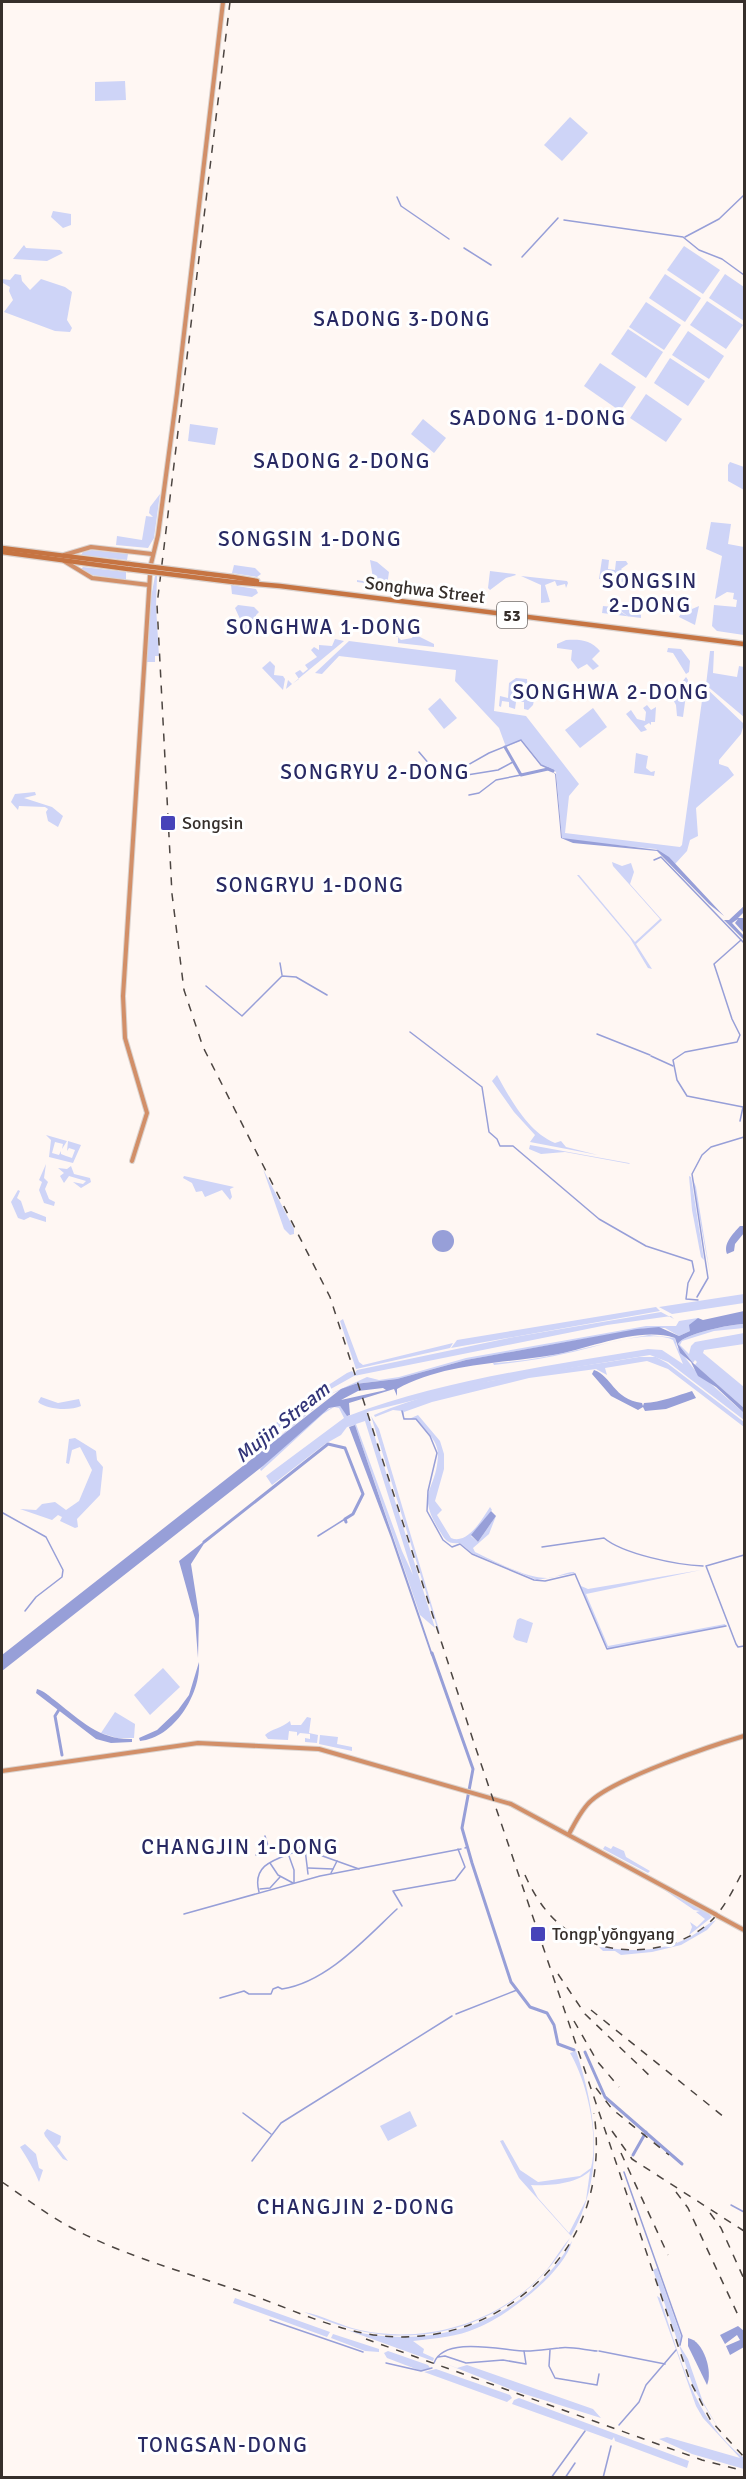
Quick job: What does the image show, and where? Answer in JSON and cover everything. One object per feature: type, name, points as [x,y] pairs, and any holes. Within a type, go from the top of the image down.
[{"type":"main road","points":[[151,564],[158,535],[170,444],[223,2]]},
{"type":"main road","points":[[148,585],[93,578],[78,571],[63,558],[80,549],[100,547],[152,554]]},
{"type":"main road","points":[[78,571],[80,549]]},
{"type":"main road","name":"53","points":[[2,550],[63,558]]},
{"type":"main road","name":"Songhwa Street","points":[[63,558],[744,644]]},
{"type":"main road","points":[[132,1161],[147,1113],[125,1038],[123,996],[150,575]]},
{"type":"main road","points":[[569,1834],[588,1804],[598,1795],[659,1767],[744,1736]]},
{"type":"main road","points":[[2,1771],[136,1750],[225,1743],[319,1749],[474,1792],[518,1807],[744,1930]]},
{"type":"shaded area","points":[[125,81],[126,100],[95,101],[95,82]]},
{"type":"shaded area","points":[[570,117],[588,133],[562,161],[544,145]]},
{"type":"shaded area","points":[[53,211],[71,214],[71,225],[63,228],[51,217]]},
{"type":"shaded area","points":[[24,245],[26,248],[60,250],[63,253],[47,261],[13,259]]},
{"type":"shaded area","points":[[684,246],[720,270],[703,294],[667,270]]},
{"type":"shaded area","points":[[15,274],[21,275],[22,281],[30,290],[41,279],[65,287],[72,292],[67,320],[72,328],[70,332],[55,331],[4,312],[13,300],[9,291],[10,287],[3,283],[2,279],[10,280]]},
{"type":"shaded area","points":[[665,274],[701,298],[685,322],[649,298]]},
{"type":"shaded area","points":[[725,274],[744,287],[744,321],[709,298]]},
{"type":"shaded area","points":[[707,301],[743,325],[726,349],[690,325]]},
{"type":"shaded area","points":[[646,302],[681,325],[664,350],[629,327]]},
{"type":"shaded area","points":[[628,329],[663,352],[646,378],[611,354]]},
{"type":"shaded area","points":[[688,331],[724,356],[709,379],[672,355]]},
{"type":"shaded area","points":[[670,358],[705,381],[688,406],[654,383]]},
{"type":"shaded area","points":[[600,363],[636,387],[620,411],[584,386]]},
{"type":"shaded area","points":[[646,394],[682,419],[666,442],[630,418]]},
{"type":"shaded area","points":[[423,419],[446,438],[434,453],[411,434]]},
{"type":"shaded area","points":[[190,424],[218,428],[215,445],[188,441]]},
{"type":"shaded area","points":[[730,462],[744,467],[744,490],[728,481]]},
{"type":"shaded area","points":[[160,494],[154,538],[148,548],[116,545],[117,536],[142,540],[146,516],[153,517],[149,513],[150,507]]},
{"type":"shaded area","points":[[711,522],[731,524],[728,544],[744,547],[744,635],[717,631],[712,626],[714,605],[736,607],[737,600],[733,599],[734,593],[727,592],[715,599],[722,556],[706,549]]},
{"type":"shaded area","points":[[92,550],[128,554],[127,560],[81,555],[83,552]]},
{"type":"shaded area","points":[[602,559],[609,560],[608,569],[615,570],[616,561],[626,561],[628,564],[621,569],[631,580],[629,583],[599,579]]},
{"type":"shaded area","points":[[370,560],[377,562],[389,572],[387,586],[357,582],[357,580],[368,582],[373,578]]},
{"type":"shaded area","points":[[234,565],[255,568],[261,574],[257,577],[232,573]]},
{"type":"shaded area","points":[[83,567],[126,572],[126,580],[92,575],[80,570]]},
{"type":"shaded area","points":[[490,571],[516,575],[506,578],[490,590],[488,588]]},
{"type":"shaded area","points":[[155,576],[157,576],[159,656],[155,656],[155,662],[147,662],[146,669],[149,608]]},
{"type":"shaded area","points":[[521,576],[567,581],[568,583],[566,588],[565,584],[557,586],[555,581],[545,585],[550,602],[541,603],[541,585]]},
{"type":"shaded area","points":[[231,585],[256,589],[258,593],[252,597],[232,594]]},
{"type":"shaded area","points":[[687,603],[691,604],[692,609],[699,606],[695,625],[679,617]]},
{"type":"shaded area","points":[[238,605],[254,607],[259,612],[256,615],[255,633],[246,632],[235,608]]},
{"type":"shaded area","points":[[630,605],[641,615],[641,618],[628,616],[618,609],[626,609]]},
{"type":"shaded area","points":[[603,606],[613,607],[628,616],[602,613]]},
{"type":"shaded area","points":[[407,621],[418,636],[434,644],[434,647],[398,643],[398,637],[401,640],[412,638],[414,634]]},
{"type":"shaded area","points":[[335,639],[344,641],[299,679],[295,673],[300,670],[303,673],[308,669],[305,665],[317,657],[311,650],[314,647],[319,650],[319,645],[332,646]]},
{"type":"shaded area","points":[[566,640],[585,641],[597,647],[600,651],[592,659],[599,666],[593,670],[587,664],[578,669],[571,660],[572,650],[557,648],[557,644]]},
{"type":"shaded area","points":[[349,641],[498,660],[494,711],[526,716],[579,784],[569,796],[565,833],[680,847],[682,845],[704,686],[744,724],[741,734],[719,760],[719,764],[728,767],[734,775],[696,808],[698,836],[690,840],[687,851],[675,864],[656,849],[562,838],[556,772],[542,765],[522,740],[506,747],[499,728],[455,681],[456,670],[339,656],[322,674],[315,673]]},
{"type":"shaded area","points":[[668,648],[681,649],[690,661],[689,672],[686,674],[673,653],[667,652]]},
{"type":"shaded area","points":[[710,651],[714,651],[713,673],[737,677],[739,666],[744,667],[744,717],[706,685]]},
{"type":"shaded area","points":[[270,661],[275,666],[274,675],[283,676],[285,679],[283,690],[262,668]]},
{"type":"shaded area","points":[[686,677],[688,680],[683,717],[677,716],[676,705],[671,696]]},
{"type":"shaded area","points":[[516,678],[527,679],[528,695],[523,698],[529,701],[534,700],[528,710],[524,709],[524,702],[516,702],[515,709],[509,707],[509,702],[502,701],[501,707],[499,706],[500,696],[508,698],[509,683]]},
{"type":"shaded area","points":[[440,698],[457,718],[444,729],[428,709]]},
{"type":"shaded area","points":[[647,705],[651,710],[656,707],[655,722],[644,726],[647,730],[641,732],[626,714],[631,710],[637,719],[645,721],[646,712],[643,708]]},
{"type":"shaded area","points":[[593,708],[607,727],[580,748],[565,730]]},
{"type":"shaded area","points":[[636,753],[648,756],[646,768],[651,772],[655,771],[654,776],[634,773]]},
{"type":"shaded area","points":[[35,792],[36,795],[24,798],[52,807],[63,816],[58,827],[48,821],[46,812],[48,809],[45,807],[19,806],[18,810],[11,802],[15,794]]},
{"type":"shaded area","points":[[612,862],[622,866],[631,863],[634,872],[630,884],[662,920],[636,944],[652,969],[648,968],[630,938],[577,875],[635,942],[660,919],[613,866]]},
{"type":"shaded area","points":[[497,1075],[521,1114],[545,1138],[555,1143],[561,1141],[566,1147],[598,1155],[530,1142],[535,1135],[514,1112],[492,1081]]},
{"type":"shaded area","points":[[46,1135],[67,1141],[62,1149],[63,1144],[55,1142],[52,1153],[59,1155],[61,1151],[61,1154],[72,1158],[75,1150],[69,1148],[67,1151],[68,1141],[81,1145],[73,1163],[49,1157],[51,1140]]},
{"type":"shaded area","points":[[530,1145],[630,1164],[565,1152],[541,1154],[529,1149]]},
{"type":"shaded area","points":[[46,1164],[44,1178],[48,1182],[45,1189],[49,1199],[55,1202],[54,1206],[44,1203],[39,1190],[42,1182],[39,1180]]},
{"type":"shaded area","points":[[71,1166],[74,1174],[90,1178],[91,1182],[81,1188],[73,1182],[83,1184],[86,1181],[69,1176],[64,1183],[60,1176],[64,1173],[58,1168],[67,1169]]},
{"type":"shaded area","points":[[263,1169],[294,1229],[294,1234],[290,1235],[284,1229]]},
{"type":"shaded area","points":[[184,1176],[234,1187],[230,1189],[232,1197],[230,1200],[222,1190],[205,1197],[202,1191],[196,1192],[192,1183],[183,1178]]},
{"type":"shaded area","points":[[689,1176],[704,1260],[701,1257],[692,1210]]},
{"type":"shaded area","points":[[692,1177],[696,1187],[710,1274]]},
{"type":"shaded area","points":[[18,1190],[20,1191],[17,1198],[21,1201],[25,1213],[31,1211],[46,1217],[46,1222],[30,1217],[24,1220],[18,1218],[11,1202]]},
{"type":"shaded area","points":[[744,1294],[744,1303],[672,1314],[659,1307]]},
{"type":"shaded area","points":[[656,1307],[660,1311],[451,1348],[457,1340]]},
{"type":"shaded area","points":[[661,1312],[669,1316],[607,1325],[354,1376],[320,1395],[247,1453],[244,1449],[302,1402],[352,1371],[354,1374],[357,1370],[514,1337]]},
{"type":"shaded area","points":[[698,1318],[690,1331],[679,1336],[665,1328],[647,1328],[466,1360],[397,1379],[355,1384],[333,1393],[252,1460],[328,1395],[367,1377],[379,1380],[399,1377],[466,1358],[646,1326],[676,1326],[679,1321]]},
{"type":"shaded area","points":[[343,1319],[359,1362],[363,1365],[453,1343],[450,1348],[356,1369],[340,1321]]},
{"type":"shaded area","points":[[744,1324],[744,1328],[714,1331],[682,1341],[680,1345],[689,1354],[695,1342],[744,1333],[744,1344],[704,1350],[703,1353],[744,1387],[744,1408],[695,1365],[697,1362],[695,1360],[693,1363],[678,1344],[681,1340],[697,1333]]},
{"type":"shaded area","points":[[649,1335],[675,1338],[677,1347],[694,1369],[744,1413],[744,1420],[668,1362],[650,1355],[491,1381],[367,1412],[435,1628],[420,1615],[355,1425],[347,1427],[341,1435],[325,1444],[272,1485],[266,1476],[344,1418],[339,1408],[335,1407],[340,1406],[348,1416],[384,1403],[458,1383],[648,1349],[662,1350],[683,1364],[673,1340],[651,1336],[622,1340]],"holes":[[[365,1421],[413,1575],[402,1551],[356,1424]]]},
{"type":"shaded area","points":[[620,1340],[541,1359],[494,1365],[493,1363],[533,1359]]},
{"type":"shaded area","points":[[639,1357],[656,1357],[744,1422],[744,1427],[668,1369],[647,1361],[605,1368],[607,1375],[596,1369],[529,1378],[432,1402],[404,1412],[404,1418],[409,1419],[404,1419],[402,1411],[393,1410],[375,1417],[374,1415],[438,1393],[505,1378]]},
{"type":"shaded area","points":[[41,1397],[58,1403],[79,1399],[81,1406],[71,1409],[53,1408],[38,1402]]},
{"type":"shaded area","points":[[331,1409],[261,1471],[260,1469],[310,1422]]},
{"type":"shaded area","points":[[418,1415],[440,1441],[444,1454],[444,1469],[435,1501],[442,1510],[437,1515],[451,1538],[463,1538],[469,1534],[490,1507],[492,1510],[471,1536],[478,1542],[496,1516],[489,1534],[473,1548],[475,1552],[520,1572],[548,1578],[537,1580],[472,1553],[460,1543],[452,1543],[445,1539],[432,1517],[428,1498],[437,1467],[436,1444],[416,1419],[409,1419]]},
{"type":"shaded area","points":[[371,1416],[379,1429],[440,1633],[438,1631]]},
{"type":"shaded area","points":[[75,1438],[96,1451],[97,1460],[103,1467],[100,1495],[77,1519],[78,1527],[75,1528],[60,1521],[62,1517],[58,1515],[52,1520],[20,1509],[36,1510],[42,1504],[55,1502],[66,1510],[79,1501],[92,1470],[80,1447],[72,1450],[69,1464],[66,1463],[69,1439]]},
{"type":"shaded area","points":[[701,1570],[586,1594],[608,1646],[725,1624],[726,1626],[609,1649],[605,1645],[577,1579],[581,1586],[588,1589]]},
{"type":"shaded area","points":[[520,1618],[533,1623],[527,1643],[513,1637],[517,1620]]},
{"type":"shaded area","points":[[163,1668],[180,1687],[150,1715],[134,1695]]},
{"type":"shaded area","points":[[115,1712],[135,1724],[134,1738],[117,1738],[101,1733]]},
{"type":"shaded area","points":[[307,1717],[311,1718],[309,1733],[318,1735],[317,1743],[305,1742],[305,1738],[310,1739],[310,1734],[300,1733],[297,1736],[297,1732],[289,1731],[288,1740],[268,1739],[265,1735],[290,1721],[291,1725],[301,1725]]},
{"type":"shaded area","points":[[320,1735],[338,1737],[337,1744],[352,1747],[352,1751],[319,1744]]},
{"type":"shaded area","points":[[605,1846],[611,1849],[613,1846],[624,1851],[626,1857],[650,1871],[648,1873],[603,1849]]},
{"type":"shaded area","points":[[663,1889],[712,1917],[689,1935],[692,1927],[690,1922],[697,1927],[705,1919],[696,1912],[700,1911],[694,1910]]},
{"type":"shaded area","points":[[716,1920],[707,1930],[681,1945],[652,1952],[621,1955],[615,1951],[603,1951],[599,1947],[633,1950],[666,1946],[688,1938]]},
{"type":"shaded area","points":[[576,2051],[589,2098],[594,2145],[589,2191],[582,2213],[571,2236],[519,2178],[500,2141],[503,2140],[520,2170],[538,2182],[580,2176],[591,2168],[593,2140],[590,2109],[582,2078],[570,2053]],"holes":[[[590,2171],[586,2200],[569,2233],[538,2198],[531,2185],[570,2181]]]},
{"type":"shaded area","points":[[410,2111],[417,2126],[388,2141],[380,2126]]},
{"type":"shaded area","points":[[47,2129],[61,2136],[57,2146],[68,2161],[63,2159],[45,2136]]},
{"type":"shaded area","points":[[25,2144],[36,2154],[39,2168],[43,2170],[39,2182],[20,2147]]},
{"type":"shaded area","points":[[570,2238],[553,2263],[545,2272],[562,2248]]},
{"type":"shaded area","points":[[572,2241],[567,2253],[547,2279],[504,2314],[462,2333],[413,2341],[424,2349],[423,2353],[434,2358],[433,2361],[347,2330],[380,2336],[413,2337],[445,2333],[475,2324],[504,2310],[530,2292],[552,2269]]},
{"type":"shaded area","points":[[657,2268],[682,2339],[680,2346],[688,2359],[703,2402],[720,2431],[694,2389],[653,2270]]},
{"type":"shaded area","points":[[540,2277],[509,2304],[483,2318],[455,2328],[426,2334],[396,2336],[365,2332],[304,2312],[360,2330],[384,2334],[433,2332],[479,2318],[501,2308]]},
{"type":"shaded area","points":[[657,2296],[660,2298],[682,2364],[700,2406],[712,2425],[744,2458],[744,2469],[692,2454],[659,2439],[667,2437],[740,2458],[703,2418],[696,2406]]},
{"type":"shaded area","points":[[235,2298],[330,2332],[327,2337],[233,2303]]},
{"type":"shaded area","points":[[333,2334],[379,2349],[379,2352],[365,2351],[331,2338]]},
{"type":"shaded area","points":[[388,2351],[428,2365],[430,2368],[421,2371],[387,2358],[384,2353]]},
{"type":"shaded area","points":[[436,2360],[457,2368],[467,2365],[593,2409],[601,2418],[515,2391]]},
{"type":"shaded area","points":[[436,2369],[510,2395],[512,2398],[507,2402],[424,2372]]},
{"type":"shaded area","points":[[519,2398],[689,2461],[687,2468],[615,2441],[614,2437],[612,2440],[512,2404]]},
{"type":"water","points":[[550,770],[556,774],[562,838],[658,850],[669,857],[724,916],[709,904],[657,851],[573,843],[561,838],[555,774]]},
{"type":"water","points":[[744,906],[744,912],[738,918],[744,918],[744,933],[735,923],[738,919],[732,923],[744,936],[744,940],[724,920],[729,920]]},
{"type":"water","points":[[740,1226],[744,1226],[744,1233],[735,1244],[734,1251],[727,1254],[726,1246]]},
{"type":"water","points":[[443,1230],[451,1233],[454,1241],[451,1249],[443,1252],[435,1249],[432,1241],[435,1233]]},
{"type":"water","points":[[744,1311],[744,1324],[697,1333],[681,1340],[678,1344],[693,1363],[744,1408],[744,1413],[716,1387],[698,1376],[691,1362],[680,1353],[675,1338],[661,1335],[630,1337],[553,1355],[453,1369],[415,1380],[397,1389],[397,1396],[394,1389],[349,1403],[350,1415],[347,1416],[340,1406],[329,1408],[263,1466],[2,1671],[2,1655],[341,1389],[355,1384],[397,1379],[466,1360],[637,1329],[659,1327],[679,1336],[690,1331],[689,1325],[698,1318],[703,1320]],"holes":[[[383,1388],[386,1390],[341,1400],[358,1391]]]},
{"type":"water","points":[[594,1370],[605,1377],[625,1397],[642,1403],[643,1406],[644,1403],[692,1391],[696,1398],[666,1409],[645,1411],[643,1407],[638,1410],[611,1396],[592,1374]]},
{"type":"water","points":[[355,1425],[434,1658],[349,1427]]},
{"type":"water","points":[[491,1511],[496,1516],[478,1542],[471,1535]]},
{"type":"water","points":[[207,1539],[191,1564],[199,1615],[198,1658],[195,1619],[179,1561]]},
{"type":"water","points":[[199,1662],[195,1687],[183,1712],[164,1732],[140,1741],[139,1738],[157,1730],[178,1710],[189,1695]]},
{"type":"water","points":[[37,1689],[92,1728],[110,1736],[132,1739],[132,1742],[111,1743],[96,1739],[36,1693]]},
{"type":"water","points":[[738,2326],[744,2331],[744,2347],[730,2355],[726,2346],[740,2340],[737,2335],[725,2344],[720,2335]]},
{"type":"water","points":[[688,2338],[699,2345],[706,2358],[709,2373],[707,2385],[688,2346]]},
{"type":"waterway","points":[[685,237],[719,219],[744,195]]},
{"type":"waterway","points":[[397,197],[401,206],[449,239]]},
{"type":"waterway","points":[[522,257],[558,218]]},
{"type":"waterway","points":[[564,220],[683,237],[699,250],[722,259],[744,275]]},
{"type":"waterway","points":[[464,248],[491,265]]},
{"type":"waterway","points":[[459,770],[489,753],[521,740],[541,765],[550,769]]},
{"type":"waterway","points":[[505,747],[521,775],[548,769],[553,771]]},
{"type":"waterway","points":[[419,752],[442,779],[498,770],[513,762]]},
{"type":"waterway","points":[[469,795],[479,793],[496,780],[521,775]]},
{"type":"waterway","points":[[654,860],[661,857],[744,943]]},
{"type":"waterway","points":[[740,1121],[743,1107],[687,1096],[677,1080],[673,1060],[685,1052],[737,1042],[740,1035],[732,1019],[714,964],[741,940]]},
{"type":"waterway","points":[[280,963],[282,975]]},
{"type":"waterway","points":[[206,986],[242,1016],[282,976],[296,977],[327,995]]},
{"type":"waterway","points":[[410,1032],[482,1087],[489,1132],[497,1139],[500,1146],[513,1146],[599,1219],[646,1246],[692,1261],[694,1271],[688,1283],[686,1299],[698,1300]]},
{"type":"waterway","points":[[597,1034],[650,1055]]},
{"type":"waterway","points":[[651,1056],[673,1066]]},
{"type":"waterway","points":[[697,1297],[708,1278],[692,1174],[702,1155],[711,1147],[744,1137]]},
{"type":"waterway","points":[[402,1411],[404,1419],[416,1419],[430,1436],[437,1453],[428,1491],[427,1511],[443,1540],[452,1547],[460,1544],[472,1554],[534,1580],[545,1581],[575,1574],[607,1649],[726,1626]]},
{"type":"waterway","points":[[204,1542],[328,1444],[345,1448],[363,1494],[353,1514],[345,1519],[346,1522]]},
{"type":"waterway","name":"Mujin Stream","points":[[3,1513],[46,1537],[63,1570],[62,1577],[36,1597],[25,1611]]},
{"type":"waterway","points":[[318,1536],[345,1519]]},
{"type":"waterway","points":[[542,1547],[604,1538],[624,1549],[651,1558],[703,1566]]},
{"type":"waterway","points":[[744,1555],[706,1566],[736,1644],[738,1647],[744,1646]]},
{"type":"waterway","points":[[432,1653],[473,1769],[462,1828],[511,1982],[530,2007],[547,2013],[554,2025],[558,2044],[574,2050]]},
{"type":"waterway","points":[[60,1708],[55,1716],[62,1755]]},
{"type":"waterway","points":[[265,1836],[269,1849]]},
{"type":"waterway","points":[[256,1855],[289,1844],[359,1869]]},
{"type":"waterway","points":[[259,1892],[259,1874],[263,1868],[276,1859],[302,1849]]},
{"type":"waterway","points":[[305,1849],[308,1874]]},
{"type":"waterway","points":[[402,1906],[393,1891],[455,1880],[465,1867],[458,1849]]},
{"type":"waterway","points":[[184,1914],[320,1876],[461,1849]]},
{"type":"waterway","points":[[289,1856],[294,1870],[294,1883]]},
{"type":"waterway","points":[[331,1873],[337,1861]]},
{"type":"waterway","points":[[270,1863],[278,1875],[293,1883]]},
{"type":"waterway","points":[[308,1868],[333,1869]]},
{"type":"waterway","points":[[260,1889],[270,1888],[280,1877]]},
{"type":"waterway","points":[[220,1998],[244,1991],[249,1994],[271,1994],[273,1989],[278,1987],[282,1989],[299,1985],[314,1978],[344,1958],[397,1909]]},
{"type":"waterway","points":[[456,2014],[517,1990]]},
{"type":"waterway","points":[[252,2161],[281,2123],[452,2016]]},
{"type":"waterway","points":[[585,2052],[605,2097],[682,2164]]},
{"type":"waterway","points":[[243,2113],[271,2134]]},
{"type":"waterway","points":[[633,2155],[646,2132]]},
{"type":"waterway","points":[[624,2172],[682,2336],[680,2345]]},
{"type":"waterway","points":[[731,2205],[744,2212]]},
{"type":"waterway","points":[[270,2320],[363,2352]]},
{"type":"waterway","points":[[434,2363],[440,2354],[462,2347],[476,2346],[526,2351],[568,2347],[597,2351]]},
{"type":"waterway","points":[[550,2350],[549,2366],[555,2378],[597,2385],[599,2374]]},
{"type":"waterway","points":[[619,2425],[639,2402],[646,2385],[676,2350]]},
{"type":"waterway","points":[[438,2357],[445,2356],[466,2363],[503,2360],[526,2364],[524,2351]]},
{"type":"waterway","points":[[599,2351],[665,2364]]},
{"type":"waterway","points":[[386,2363],[421,2371],[432,2368]]},
{"type":"waterway","points":[[551,2478],[585,2431]]},
{"type":"waterway","points":[[603,2478],[611,2446]]},
{"type":"waterway","points":[[565,2478],[575,2463]]},
{"type":"railway","points":[[230,2],[157,605],[172,894],[184,990],[203,1047],[330,1297],[473,1740],[690,2381],[711,2421],[744,2457]]},
{"type":"railway","points":[[525,1875],[541,1904],[563,1927],[597,1945],[636,1950],[656,1948],[675,1942],[709,1923],[724,1904],[744,1869]]},
{"type":"railway","points":[[558,1974],[585,2014],[652,2078]]},
{"type":"railway","points":[[591,2010],[724,2117]]},
{"type":"railway","points":[[574,2021],[597,2061],[619,2087]]},
{"type":"railway","points":[[596,2088],[612,2109],[669,2155]]},
{"type":"railway","points":[[2,2182],[70,2227],[138,2257],[346,2329],[382,2336],[423,2336],[465,2326],[504,2308],[538,2282],[566,2250],[576,2232],[590,2194],[596,2154],[594,2113]]},
{"type":"railway","points":[[612,2131],[632,2159],[744,2231]]},
{"type":"railway","points":[[621,2153],[668,2255]]},
{"type":"railway","points":[[676,2192],[688,2208],[738,2315]]},
{"type":"railway","points":[[710,2213],[721,2228],[744,2279]]},
{"type":"railway","points":[[366,2339],[702,2460],[744,2471]]},
{"type":"place","name":"Songsin","points":[[168,823]]},
{"type":"place","name":"Tongp'yŏngyang","points":[[538,1934]]},
{"type":"district","name":"SADONG 3-DONG","points":[[402,319]]},
{"type":"district","name":"SADONG 1-DONG","points":[[538,418]]},
{"type":"district","name":"SADONG 2-DONG","points":[[342,461]]},
{"type":"district","name":"SONGSIN 1-DONG","points":[[310,539]]},
{"type":"district","name":"SONGSIN 2-DONG","points":[[650,593]]},
{"type":"district","name":"SONGHWA 1-DONG","points":[[324,627]]},
{"type":"district","name":"SONGHWA 2-DONG","points":[[611,692]]},
{"type":"district","name":"SONGRYU 2-DONG","points":[[375,772]]},
{"type":"district","name":"SONGRYU 1-DONG","points":[[310,885]]},
{"type":"district","name":"CHANGJIN 1-DONG","points":[[240,1847]]},
{"type":"district","name":"CHANGJIN 2-DONG","points":[[356,2207]]},
{"type":"district","name":"TONGSAN-DONG","points":[[223,2445]]}]
